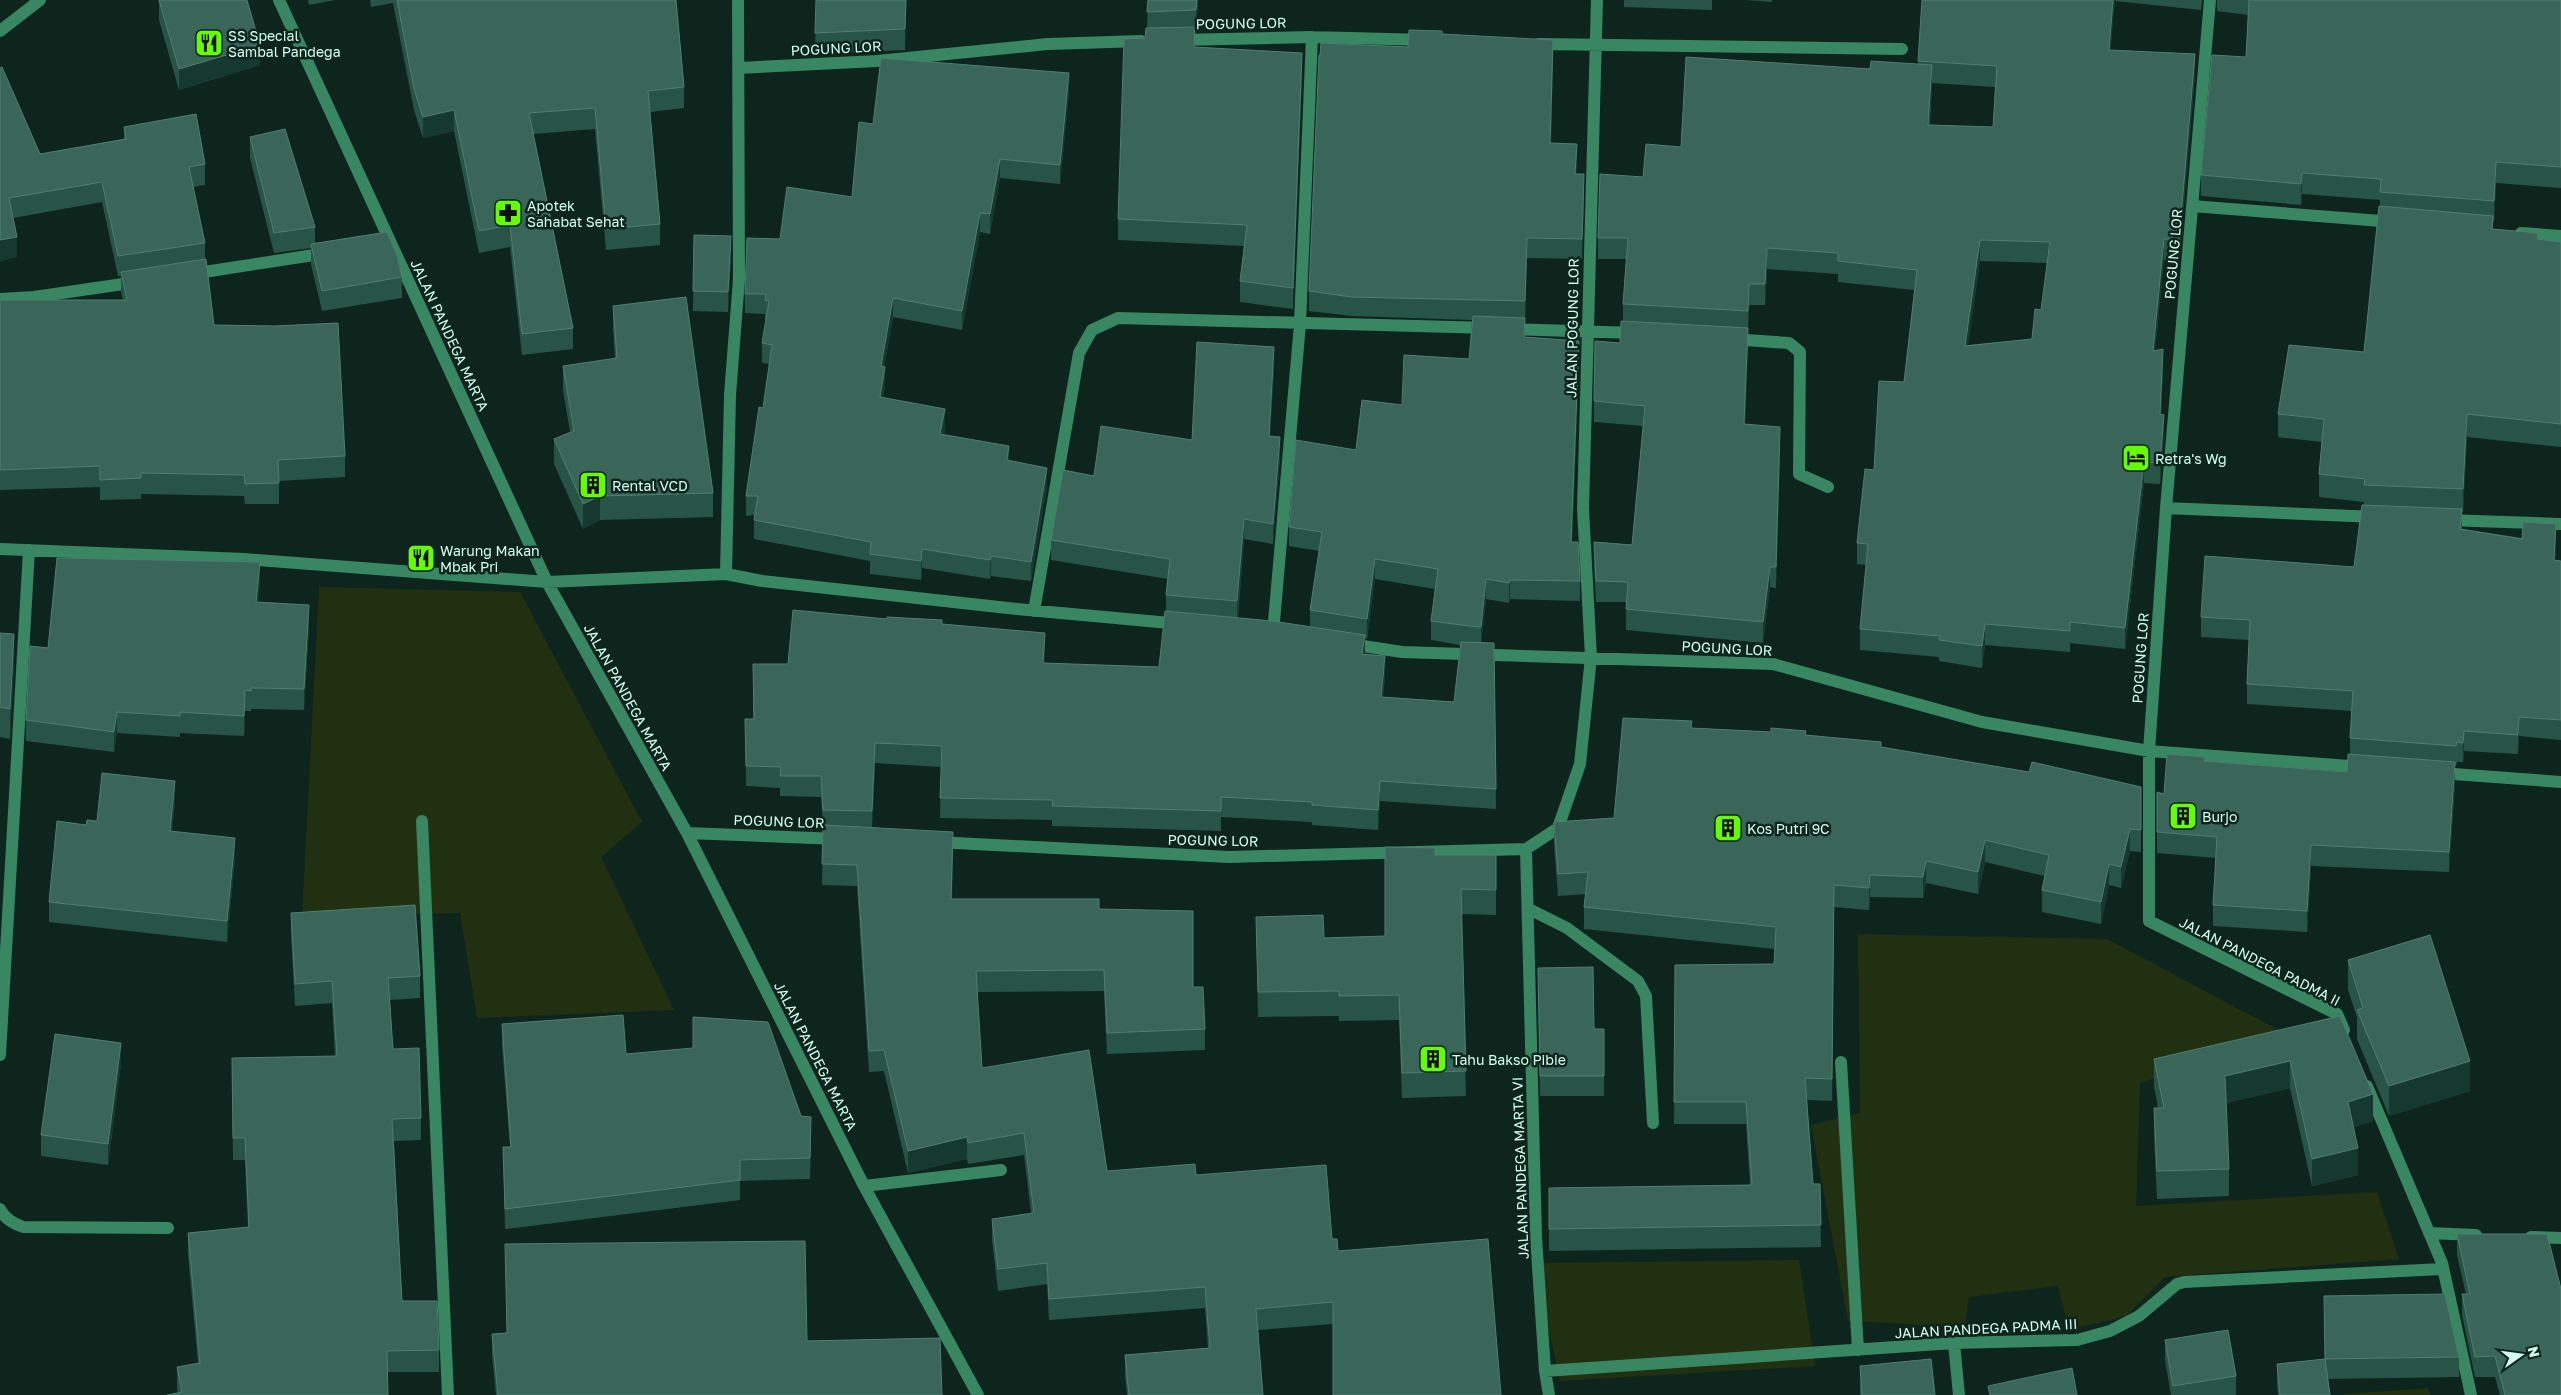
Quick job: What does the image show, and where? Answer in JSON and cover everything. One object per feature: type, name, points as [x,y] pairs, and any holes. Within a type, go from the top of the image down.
[{"type":"street","points":[[0,30],[40,0]]},
{"type":"street","name":"JALAN PANDEGA MARTA","points":[[279,0],[387,244],[547,582],[687,833],[864,1186],[978,1395]]},
{"type":"street","points":[[726,574],[730,395],[740,280],[738,0]]},
{"type":"street","name":"JALAN POGUNG LOR","points":[[1591,657],[1583,509],[1594,46],[1597,0]]},
{"type":"street","name":"POGUNG LOR","points":[[1338,643],[1402,652],[1773,664],[1982,722],[2149,750],[2166,508],[2210,0]]},
{"type":"street","points":[[1273,633],[1300,324],[1312,37]]},
{"type":"street","name":"POGUNG LOR","points":[[739,68],[877,61],[1048,44],[1312,37],[1437,40]]},
{"type":"street","points":[[1525,44],[1902,49]]},
{"type":"street","points":[[2192,206],[2406,223]]},
{"type":"street","points":[[2512,232],[2561,236]]},
{"type":"street","points":[[179,276],[343,251]]},
{"type":"street","points":[[0,299],[34,297],[150,280]]},
{"type":"street","points":[[1034,611],[1079,353],[1092,330],[1118,318],[1647,334]]},
{"type":"street","points":[[1716,338],[1789,343],[1800,352],[1799,474],[1828,487]]},
{"type":"street","points":[[2166,508],[2393,518]]},
{"type":"street","points":[[2433,519],[2561,524]]},
{"type":"street","points":[[0,549],[244,559],[547,582],[726,574],[762,581],[1034,611],[1197,626]]},
{"type":"street","points":[[0,1055],[29,550]]},
{"type":"street","points":[[1526,849],[1558,828],[1580,764],[1591,657]]},
{"type":"street","points":[[2149,750],[2374,768]]},
{"type":"street","name":"JALAN PANDEGA PADMA II","points":[[2149,750],[2149,921],[2337,1014],[2348,1041]]},
{"type":"street","points":[[2424,771],[2561,782]]},
{"type":"street","points":[[422,820],[448,1395]]},
{"type":"street","name":"POGUNG LOR","points":[[687,833],[851,839]]},
{"type":"street","name":"POGUNG LOR","points":[[919,842],[1230,857],[1526,849]]},
{"type":"street","name":"JALAN PANDEGA MARTA VI","points":[[1526,849],[1536,1237],[1545,1371],[1549,1395]]},
{"type":"street","points":[[1529,909],[1567,928],[1638,982],[1646,996],[1653,1123]]},
{"type":"street","points":[[1841,1062],[1858,1350]]},
{"type":"street","points":[[2364,1078],[2429,1233],[2442,1269],[2471,1395]]},
{"type":"street","points":[[864,1186],[1001,1170]]},
{"type":"street","points":[[0,1209],[8,1219],[23,1227],[168,1228]]},
{"type":"street","points":[[2429,1233],[2486,1235]]},
{"type":"street","points":[[2514,1236],[2561,1238]]},
{"type":"street","name":"JALAN PANDEGA PADMA III","points":[[1545,1371],[1954,1343],[2077,1340],[2110,1331],[2139,1316],[2177,1284],[2184,1282],[2442,1269]]},
{"type":"street","points":[[1954,1343],[1959,1395]]},
{"type":"green space","points":[[319,587],[520,592],[642,822],[601,857],[674,1010],[477,1018],[460,913],[302,917]]},
{"type":"green space","points":[[1858,934],[2107,939],[2288,1035],[2140,1083],[2136,1206],[2377,1192],[2399,1259],[2165,1277],[2126,1316],[2069,1330],[2058,1286],[1969,1297],[1965,1327],[1848,1321],[1811,1125],[1860,1113]]},
{"type":"green space","points":[[1799,1260],[1815,1366],[1560,1381],[1535,1263]]},
{"type":"green space","points":[[2428,1388],[2430,1395],[2344,1395],[2344,1394]]},
{"type":"building","name":"SS Special Sambal Pandega","points":[[159,0],[247,0],[260,45],[179,69]]},
{"type":"building","points":[[397,0],[676,0],[684,87],[648,91],[660,224],[606,229],[595,108],[529,113],[573,328],[522,334],[510,225],[479,231],[454,110],[423,117],[414,89]]},
{"type":"building","points":[[816,0],[906,0],[905,29],[815,33]]},
{"type":"building","points":[[1148,0],[1197,0],[1196,10],[1147,12]]},
{"type":"building","points":[[1922,0],[2113,0],[2109,50],[2195,54],[2179,240],[2164,239],[2153,351],[2163,349],[2160,414],[2164,415],[2160,463],[2144,462],[2125,628],[2070,622],[2070,631],[1985,624],[1982,646],[1939,640],[1940,636],[1860,629],[1868,544],[1857,543],[1865,469],[1874,470],[1879,381],[1904,382],[1917,270],[1838,261],[1838,253],[1767,248],[1765,284],[1749,284],[1748,311],[1623,304],[1628,238],[1598,238],[1600,174],[1643,177],[1646,144],[1681,147],[1686,57],[1870,69],[1871,61],[1932,65],[1928,125],[1993,127],[1997,66],[1918,61]],"holes":[[[1980,240],[2050,242],[2041,310],[2035,309],[2032,339],[1965,346]]]},
{"type":"building","points":[[2249,0],[2561,0],[2561,167],[2496,162],[2494,201],[2380,192],[2381,179],[2302,173],[2301,184],[2201,175],[2212,55],[2246,57]]},
{"type":"building","points":[[1195,27],[1194,47],[1302,53],[1293,288],[1240,281],[1247,225],[1118,219],[1124,39],[1145,38],[1146,28]]},
{"type":"building","points":[[1409,30],[1442,31],[1442,34],[1553,40],[1550,143],[1577,144],[1575,174],[1584,174],[1582,239],[1527,238],[1525,301],[1352,297],[1309,291],[1321,43],[1408,47]]},
{"type":"building","points":[[881,58],[1069,73],[1060,165],[1000,159],[990,214],[980,213],[962,311],[893,298],[881,366],[885,367],[880,397],[945,409],[940,434],[1009,446],[1007,460],[1047,468],[1031,562],[991,556],[990,560],[922,549],[921,561],[870,554],[871,542],[754,520],[758,496],[746,496],[759,407],[763,408],[772,345],[762,343],[769,301],[765,300],[766,294],[745,294],[747,238],[780,239],[787,187],[852,197],[859,122],[873,124]]},
{"type":"building","points":[[2,67],[40,154],[126,139],[124,127],[196,114],[205,164],[189,167],[205,243],[118,256],[102,182],[9,198],[17,237],[0,240],[0,68]]},
{"type":"building","points":[[285,129],[315,227],[274,233],[250,137]]},
{"type":"building","points":[[2379,206],[2493,216],[2492,229],[2538,233],[2537,239],[2561,242],[2561,424],[2467,414],[2463,489],[2364,485],[2365,479],[2319,474],[2324,419],[2278,414],[2289,345],[2364,352]]},
{"type":"building","points":[[387,232],[397,255],[402,277],[322,291],[311,244]]},
{"type":"building","points":[[694,235],[731,236],[728,292],[693,291]]},
{"type":"building","points":[[206,259],[214,325],[275,326],[338,323],[345,456],[278,460],[279,483],[245,484],[244,475],[141,473],[141,478],[100,480],[100,466],[0,470],[0,300],[127,300],[121,272]]},
{"type":"building","points":[[686,297],[713,493],[600,496],[583,504],[554,439],[574,431],[563,366],[617,358],[613,306]]},
{"type":"building","points":[[1473,316],[1525,318],[1524,337],[1579,341],[1571,542],[1578,542],[1580,581],[1510,580],[1509,583],[1486,579],[1481,627],[1469,626],[1431,621],[1438,569],[1375,559],[1367,619],[1310,610],[1322,532],[1289,527],[1296,440],[1356,450],[1362,400],[1402,405],[1404,355],[1469,359]]},
{"type":"building","points":[[1621,321],[1748,328],[1744,424],[1780,427],[1776,567],[1770,567],[1763,622],[1626,609],[1628,582],[1596,581],[1594,542],[1632,545],[1645,406],[1594,401],[1595,341],[1620,343]]},
{"type":"building","points":[[1197,342],[1274,347],[1269,436],[1280,437],[1273,524],[1244,519],[1237,601],[1166,595],[1170,559],[1051,540],[1063,470],[1094,476],[1101,426],[1192,440]]},
{"type":"building","points":[[2362,505],[2462,509],[2460,529],[2522,539],[2523,522],[2556,524],[2554,560],[2561,561],[2561,720],[2519,717],[2518,735],[2464,731],[2463,743],[2457,742],[2456,746],[2350,738],[2353,691],[2247,684],[2250,620],[2201,617],[2205,556],[2354,567]]},
{"type":"building","points":[[57,558],[260,562],[256,602],[309,605],[304,689],[251,688],[251,691],[245,690],[244,716],[180,712],[180,716],[117,712],[114,732],[26,720],[30,646],[48,648]]},
{"type":"building","points":[[793,610],[887,619],[887,617],[942,620],[942,624],[1045,633],[1043,663],[1159,667],[1165,611],[1272,621],[1365,635],[1362,654],[1385,656],[1381,697],[1454,702],[1461,642],[1494,643],[1496,789],[1380,781],[1378,810],[1312,805],[1312,802],[1221,797],[1221,811],[1052,806],[1053,800],[940,798],[942,746],[875,743],[872,811],[823,810],[821,776],[780,776],[781,767],[746,766],[745,719],[754,719],[753,664],[788,664]]},
{"type":"building","points":[[0,633],[14,634],[10,709],[0,707]]},
{"type":"building","points":[[1623,718],[1692,721],[1691,728],[1771,732],[1771,728],[1806,731],[1805,735],[1881,742],[1881,747],[2029,772],[2032,762],[2141,787],[2141,830],[2130,829],[2121,867],[2109,864],[2101,902],[2042,890],[2049,855],[1985,840],[1978,872],[1926,861],[1923,877],[1870,875],[1869,888],[1834,885],[1832,1079],[1805,1078],[1813,1184],[1820,1184],[1821,1225],[1549,1229],[1549,1188],[1752,1185],[1746,1102],[1674,1102],[1675,965],[1774,964],[1776,927],[1584,907],[1588,872],[1558,874],[1554,822],[1614,818]]},
{"type":"building","points":[[2167,754],[2205,757],[2204,761],[2347,772],[2348,754],[2455,762],[2449,852],[2311,845],[2307,911],[2213,905],[2217,837],[2157,832],[2157,792],[2164,794]]},
{"type":"building","points":[[102,773],[175,781],[170,831],[235,838],[227,921],[49,902],[57,821],[86,825],[87,820],[97,821]]},
{"type":"building","points":[[823,825],[953,832],[951,899],[1099,899],[1099,909],[1193,911],[1193,987],[1203,987],[1205,1029],[1107,1033],[1104,970],[976,971],[982,1068],[1089,1050],[1107,1171],[1195,1164],[1196,1175],[1326,1165],[1332,1239],[1337,1239],[1338,1251],[1488,1239],[1501,1395],[1333,1395],[1333,1302],[1256,1309],[1263,1395],[1129,1395],[1125,1355],[1210,1348],[1205,1287],[1049,1299],[1047,1263],[998,1269],[992,1219],[1034,1213],[1024,1133],[968,1143],[967,1137],[908,1151],[884,1050],[869,1051],[857,865],[822,864]]},
{"type":"building","points":[[1385,847],[1435,848],[1435,855],[1496,855],[1496,890],[1461,889],[1466,1071],[1402,1073],[1399,995],[1339,996],[1339,991],[1258,992],[1256,917],[1323,915],[1324,938],[1385,936]]},
{"type":"building","points":[[415,905],[420,976],[388,978],[393,1049],[419,1048],[421,1118],[392,1119],[402,1301],[437,1301],[439,1350],[387,1351],[388,1395],[167,1395],[182,1392],[177,1367],[200,1363],[188,1233],[249,1227],[245,1138],[233,1138],[232,1058],[337,1056],[332,981],[295,984],[291,913]]},
{"type":"building","points":[[2430,935],[2470,1061],[2389,1086],[2357,1010],[2363,1008],[2348,960]]},
{"type":"building","points":[[1593,967],[1594,1029],[1604,1029],[1604,1076],[1540,1076],[1538,968]]},
{"type":"building","points":[[623,1015],[626,1054],[693,1048],[693,1017],[768,1022],[801,1116],[811,1117],[810,1158],[740,1160],[740,1180],[505,1209],[503,1147],[511,1147],[502,1024]]},
{"type":"building","points":[[2340,1016],[2373,1094],[2348,1102],[2358,1148],[2312,1159],[2290,1061],[2225,1076],[2229,1169],[2157,1171],[2154,1108],[2164,1108],[2154,1059]]},
{"type":"building","points":[[55,1034],[121,1043],[108,1144],[41,1135]]},
{"type":"building","points":[[2457,1234],[2547,1234],[2561,1289],[2561,1395],[2505,1395],[2495,1356],[2475,1357],[2462,1294],[2470,1294]]},
{"type":"building","points":[[805,1241],[807,1341],[940,1338],[942,1395],[498,1395],[492,1334],[507,1333],[505,1244]]},
{"type":"building","points":[[2445,1294],[2459,1357],[2325,1359],[2324,1296]]},
{"type":"building","points":[[2228,1330],[2236,1376],[2173,1386],[2165,1340]]},
{"type":"building","points":[[1931,1359],[1935,1395],[1862,1395],[1860,1366]]},
{"type":"building","points":[[2325,1359],[2330,1395],[2280,1395],[2277,1364]]},
{"type":"building","points":[[2072,1368],[2077,1395],[1990,1395],[1988,1386]]},
{"type":"place","name":"SS Special Sambal Pandega","points":[[209,43]]},
{"type":"place","name":"Apotek Sahabat Sehat","points":[[508,213]]},
{"type":"place","name":"Retra's Wg","points":[[2136,458]]},
{"type":"place","name":"Rental VCD","points":[[593,485]]},
{"type":"place","name":"Warung Makan Mbak Pri","points":[[421,558]]},
{"type":"place","name":"Burjo","points":[[2183,816]]},
{"type":"place","name":"Kos Putri 9C","points":[[1728,828]]},
{"type":"place","name":"Tahu Bakso Pibie","points":[[1433,1059]]}]
